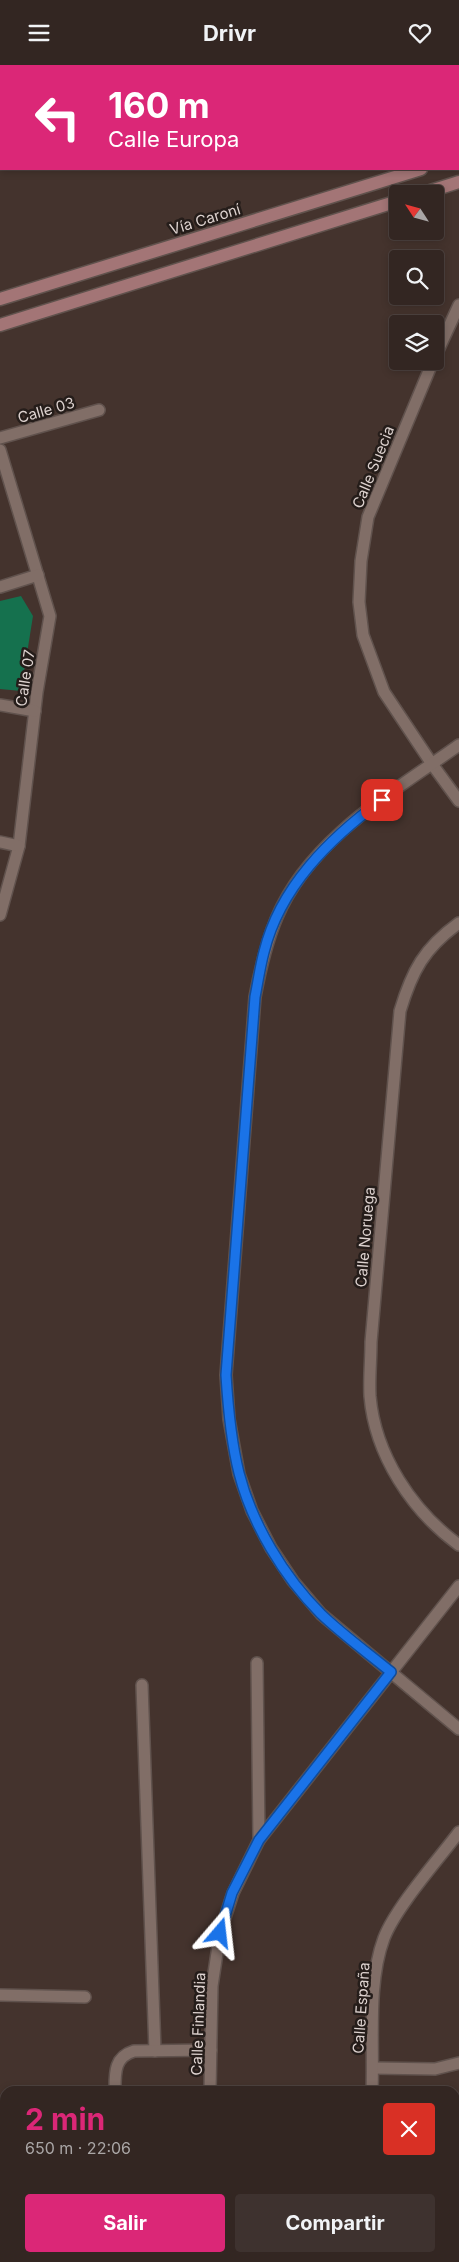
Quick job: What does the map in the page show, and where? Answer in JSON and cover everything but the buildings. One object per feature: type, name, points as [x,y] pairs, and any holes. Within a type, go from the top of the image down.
[{"type":"main road","name":"Vía Caroní","points":[[0,299],[418,170]]},
{"type":"main road","points":[[444,187],[459,182]]},
{"type":"main road","points":[[0,325],[389,204]]},
{"type":"street","points":[[444,338],[459,305]]},
{"type":"street","name":"Calle Suecia","points":[[429,370],[368,517],[361,561],[359,602],[363,635],[384,692],[432,765],[459,801]]},
{"type":"street","name":"Calle 03","points":[[0,438],[99,410]]},
{"type":"street","name":"Calle 07","points":[[0,450],[50,616],[35,711],[19,846],[0,915]]},
{"type":"street","points":[[0,587],[38,575]]},
{"type":"street","points":[[0,705],[35,711]]},
{"type":"street","points":[[459,745],[357,818],[323,851],[296,882],[277,915],[264,951],[255,997],[226,1375],[229,1419],[239,1474],[252,1511],[271,1548],[293,1581],[321,1613],[459,1729]]},
{"type":"street","points":[[0,842],[19,846]]},
{"type":"street","name":"Calle Noruega","points":[[459,923],[446,933],[424,956],[409,980],[400,1011],[371,1342],[370,1396],[379,1439],[396,1474],[415,1503],[438,1530],[459,1545]]},
{"type":"street","name":"Calle Finlandia","points":[[210,2086],[212,1986],[220,1933],[232,1893],[259,1840],[459,1585]]},
{"type":"street","points":[[257,1663],[259,1840]]},
{"type":"street","points":[[142,1685],[156,2051]]},
{"type":"street","name":"Calle España","points":[[372,2086],[374,2000],[377,1965],[384,1938],[401,1910],[459,1832]]},
{"type":"street","points":[[0,1995],[85,1997]]},
{"type":"street","points":[[115,2086],[116,2070],[122,2057],[134,2051],[211,2050]]},
{"type":"street","points":[[373,2068],[435,2069],[459,2063]]},
{"type":"green space","points":[[21,596],[33,616],[21,691],[0,689],[0,601]]},
{"type":"route","points":[[220,1933],[232,1893],[259,1840],[391,1672],[321,1613],[293,1581],[271,1548],[252,1511],[239,1474],[229,1419],[226,1375],[255,997],[264,951],[277,915],[296,882],[323,851],[357,818],[382,800]]}]
